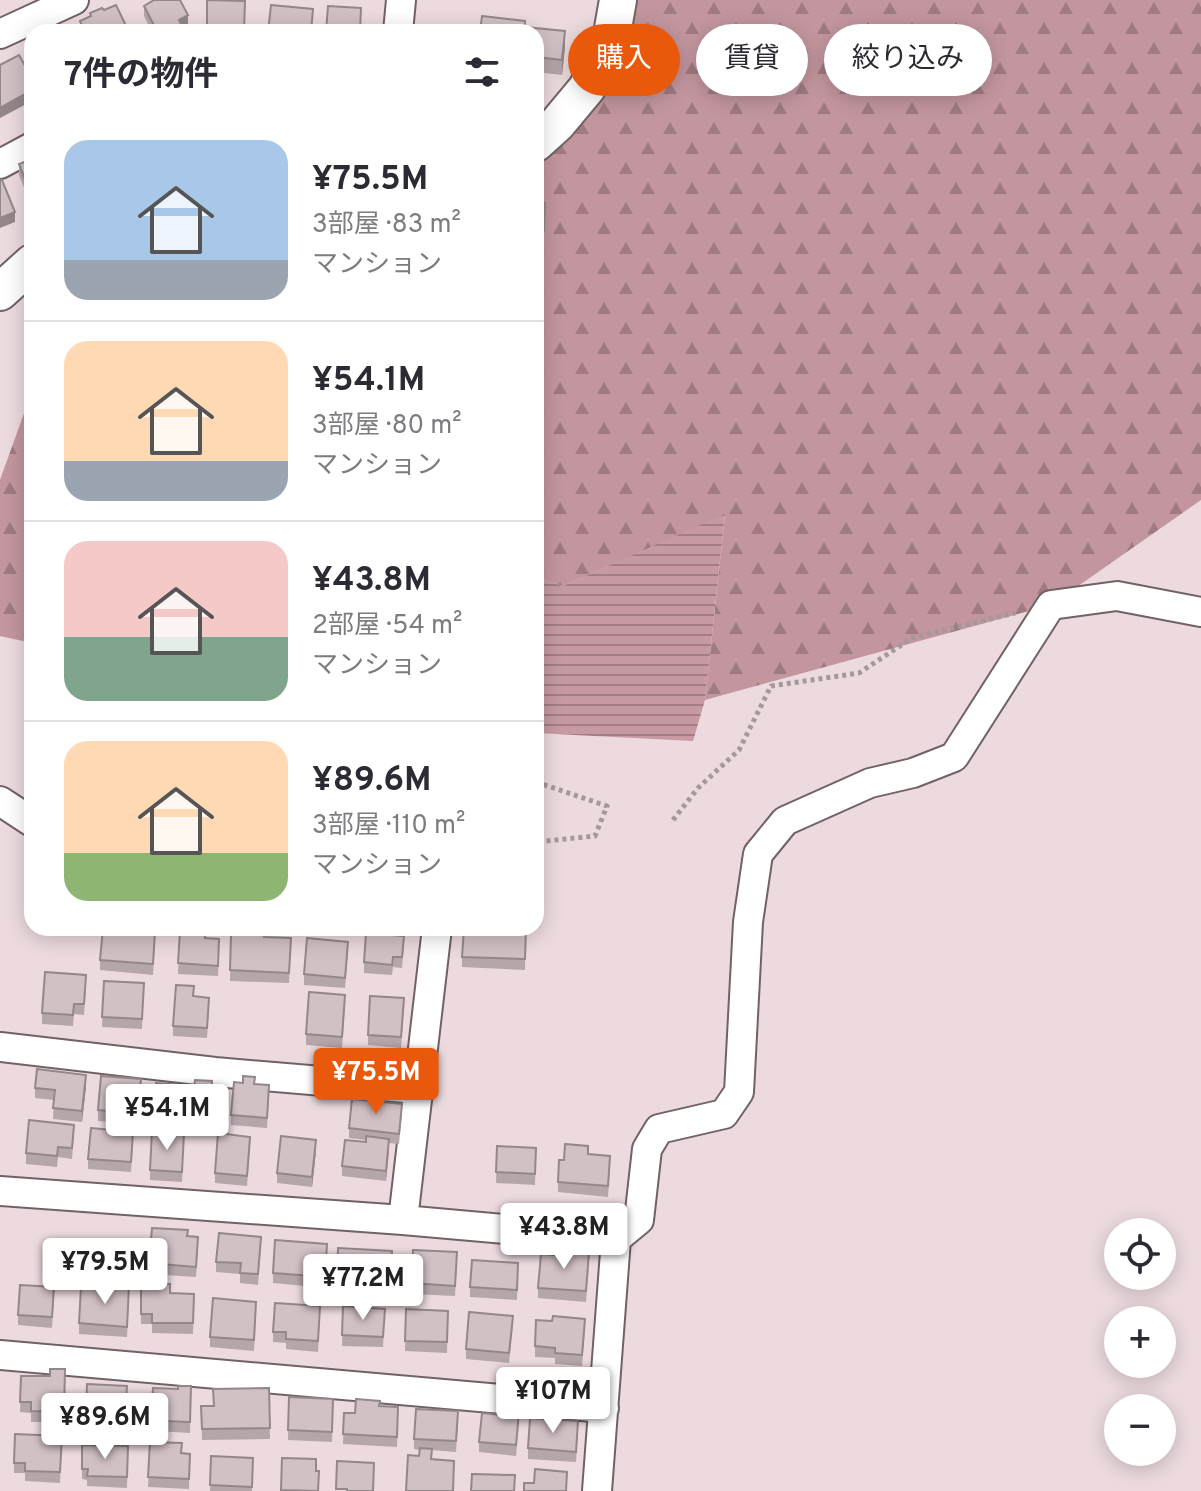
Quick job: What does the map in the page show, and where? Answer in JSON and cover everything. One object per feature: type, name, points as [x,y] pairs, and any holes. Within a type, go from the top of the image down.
[{"type":"street","points":[[0,34],[74,0]]},
{"type":"street","points":[[399,24],[401,0]]},
{"type":"street","points":[[544,136],[587,88],[612,34],[618,0]]},
{"type":"street","points":[[0,164],[24,151]]},
{"type":"street","points":[[0,292],[24,270]]},
{"type":"street","points":[[0,1191],[616,1239],[639,1220],[647,1149],[659,1129],[724,1114],[739,1092],[748,922],[758,854],[785,821],[870,783],[913,773],[954,757],[1051,605],[1117,596],[1201,612]]},
{"type":"street","points":[[0,801],[24,817]]},
{"type":"street","points":[[403,1220],[436,936]]},
{"type":"street","points":[[0,1047],[215,1072],[417,1089]]},
{"type":"street","points":[[597,1491],[616,1239]]},
{"type":"street","points":[[0,1355],[604,1408]]},
{"type":"path","points":[[673,820],[698,788],[739,750],[771,686],[859,673],[912,638],[1051,605]]},
{"type":"path","points":[[544,785],[607,806],[595,836],[544,841]]},
{"type":"green space","points":[[622,0],[1201,0],[1201,500],[1051,605],[705,700],[725,515],[563,586],[544,580],[544,130],[568,90],[568,96],[680,96],[680,24],[608,24]]},
{"type":"green space","points":[[24,413],[24,641],[0,636],[0,480]]},
{"type":"shaded area","points":[[725,514],[705,700],[693,741],[544,733],[544,580],[563,586]]},
{"type":"building","points":[[154,0],[180,0],[188,15],[179,20],[181,24],[153,24],[144,6]]},
{"type":"building","points":[[207,0],[245,1],[244,24],[207,24]]},
{"type":"building","points":[[116,5],[125,24],[81,24],[80,21],[91,16],[90,13]]},
{"type":"building","points":[[271,5],[313,9],[312,24],[269,24]]},
{"type":"building","points":[[328,6],[361,8],[360,24],[327,24]]},
{"type":"building","points":[[482,16],[525,21],[525,24],[481,24]]},
{"type":"building","points":[[544,29],[565,31],[562,60],[544,58]]},
{"type":"building","points":[[19,55],[24,64],[24,94],[0,108],[0,65]]},
{"type":"building","points":[[0,180],[15,212],[0,218]]},
{"type":"building","points":[[102,936],[155,936],[153,964],[100,960]]},
{"type":"building","points":[[180,936],[219,939],[218,966],[178,963]]},
{"type":"building","points":[[231,936],[291,938],[289,973],[230,970]]},
{"type":"building","points":[[366,936],[404,936],[402,957],[393,957],[392,965],[364,962]]},
{"type":"building","points":[[463,936],[526,936],[525,959],[462,957]]},
{"type":"building","points":[[307,938],[348,942],[345,978],[304,974]]},
{"type":"building","points":[[45,972],[86,975],[84,1004],[74,1004],[73,1015],[42,1013]]},
{"type":"building","points":[[104,981],[144,983],[142,1019],[102,1017]]},
{"type":"building","points":[[176,985],[194,986],[193,996],[209,998],[207,1028],[173,1026]]},
{"type":"building","points":[[309,992],[345,995],[342,1037],[306,1034]]},
{"type":"building","points":[[370,996],[404,998],[401,1037],[368,1035]]},
{"type":"building","points":[[37,1069],[86,1075],[82,1111],[53,1108],[55,1090],[35,1088]]},
{"type":"building","points":[[101,1076],[141,1079],[138,1114],[98,1110]]},
{"type":"building","points":[[243,1076],[255,1077],[254,1084],[269,1085],[267,1118],[231,1115],[234,1082],[243,1083]]},
{"type":"building","points":[[195,1080],[212,1081],[209,1116],[154,1111],[156,1083],[194,1086]]},
{"type":"building","points":[[352,1099],[402,1104],[399,1134],[349,1128]]},
{"type":"building","points":[[29,1120],[74,1125],[72,1148],[58,1147],[57,1156],[26,1153]]},
{"type":"building","points":[[91,1128],[133,1132],[131,1162],[88,1159]]},
{"type":"building","points":[[152,1131],[184,1133],[182,1172],[150,1170]]},
{"type":"building","points":[[218,1133],[250,1137],[247,1176],[215,1173]]},
{"type":"building","points":[[281,1136],[316,1140],[312,1177],[277,1173]]},
{"type":"building","points":[[366,1136],[389,1139],[386,1171],[342,1166],[345,1140],[366,1142]]},
{"type":"building","points":[[565,1144],[588,1146],[588,1154],[610,1156],[608,1186],[558,1182],[559,1160],[564,1160]]},
{"type":"building","points":[[497,1146],[536,1148],[535,1174],[496,1172]]},
{"type":"building","points":[[152,1228],[188,1230],[187,1236],[198,1237],[196,1267],[149,1263]]},
{"type":"building","points":[[219,1233],[261,1237],[258,1274],[240,1273],[241,1263],[216,1262]]},
{"type":"building","points":[[275,1240],[327,1244],[325,1277],[273,1273]]},
{"type":"building","points":[[338,1248],[392,1251],[390,1283],[337,1278]]},
{"type":"building","points":[[413,1250],[457,1252],[455,1286],[411,1283]]},
{"type":"building","points":[[567,1250],[589,1252],[586,1291],[538,1288],[541,1254],[567,1256]]},
{"type":"building","points":[[472,1260],[518,1263],[517,1290],[470,1287]]},
{"type":"building","points":[[141,1283],[170,1284],[170,1293],[194,1294],[193,1323],[152,1323],[152,1314],[141,1314]]},
{"type":"building","points":[[20,1285],[54,1287],[52,1317],[18,1315]]},
{"type":"building","points":[[108,1285],[129,1286],[127,1327],[79,1323],[81,1287],[108,1288]]},
{"type":"building","points":[[213,1298],[256,1302],[254,1340],[210,1337]]},
{"type":"building","points":[[275,1303],[320,1306],[318,1341],[286,1339],[286,1332],[273,1332]]},
{"type":"building","points":[[343,1306],[385,1309],[383,1337],[342,1335]]},
{"type":"building","points":[[406,1309],[448,1311],[447,1342],[405,1341]]},
{"type":"building","points":[[469,1312],[513,1316],[509,1353],[466,1349]]},
{"type":"building","points":[[553,1316],[585,1319],[582,1355],[555,1353],[555,1348],[535,1346],[536,1320],[552,1321]]},
{"type":"building","points":[[50,1369],[65,1369],[64,1412],[31,1411],[31,1402],[20,1402],[21,1376],[50,1376]]},
{"type":"building","points":[[87,1384],[127,1386],[125,1416],[86,1414]]},
{"type":"building","points":[[178,1386],[191,1386],[190,1422],[139,1420],[140,1402],[152,1402],[153,1388],[178,1389]]},
{"type":"building","points":[[269,1388],[270,1428],[202,1429],[201,1406],[214,1406],[213,1389]]},
{"type":"building","points":[[289,1397],[333,1399],[332,1432],[288,1430]]},
{"type":"building","points":[[356,1399],[380,1401],[379,1406],[398,1407],[397,1437],[343,1434],[344,1413],[355,1413]]},
{"type":"building","points":[[416,1409],[458,1411],[456,1441],[414,1439]]},
{"type":"building","points":[[500,1410],[519,1412],[516,1445],[479,1442],[482,1413],[500,1415]]},
{"type":"building","points":[[530,1418],[578,1421],[576,1452],[528,1448]]},
{"type":"building","points":[[15,1434],[62,1436],[60,1472],[25,1471],[25,1463],[14,1463]]},
{"type":"building","points":[[150,1442],[182,1443],[181,1453],[190,1454],[189,1479],[148,1477]]},
{"type":"building","points":[[82,1445],[128,1446],[127,1477],[87,1476],[88,1469],[82,1469]]},
{"type":"building","points":[[420,1448],[432,1449],[431,1459],[454,1461],[453,1491],[406,1491],[408,1455],[419,1456]]},
{"type":"building","points":[[211,1456],[253,1458],[252,1487],[210,1485]]},
{"type":"building","points":[[282,1458],[316,1459],[318,1491],[281,1490]]},
{"type":"building","points":[[337,1461],[374,1463],[373,1491],[336,1489]]},
{"type":"building","points":[[535,1469],[567,1472],[566,1491],[524,1491],[524,1483],[534,1483]]},
{"type":"building","points":[[472,1474],[515,1475],[514,1491],[471,1491]]}]
